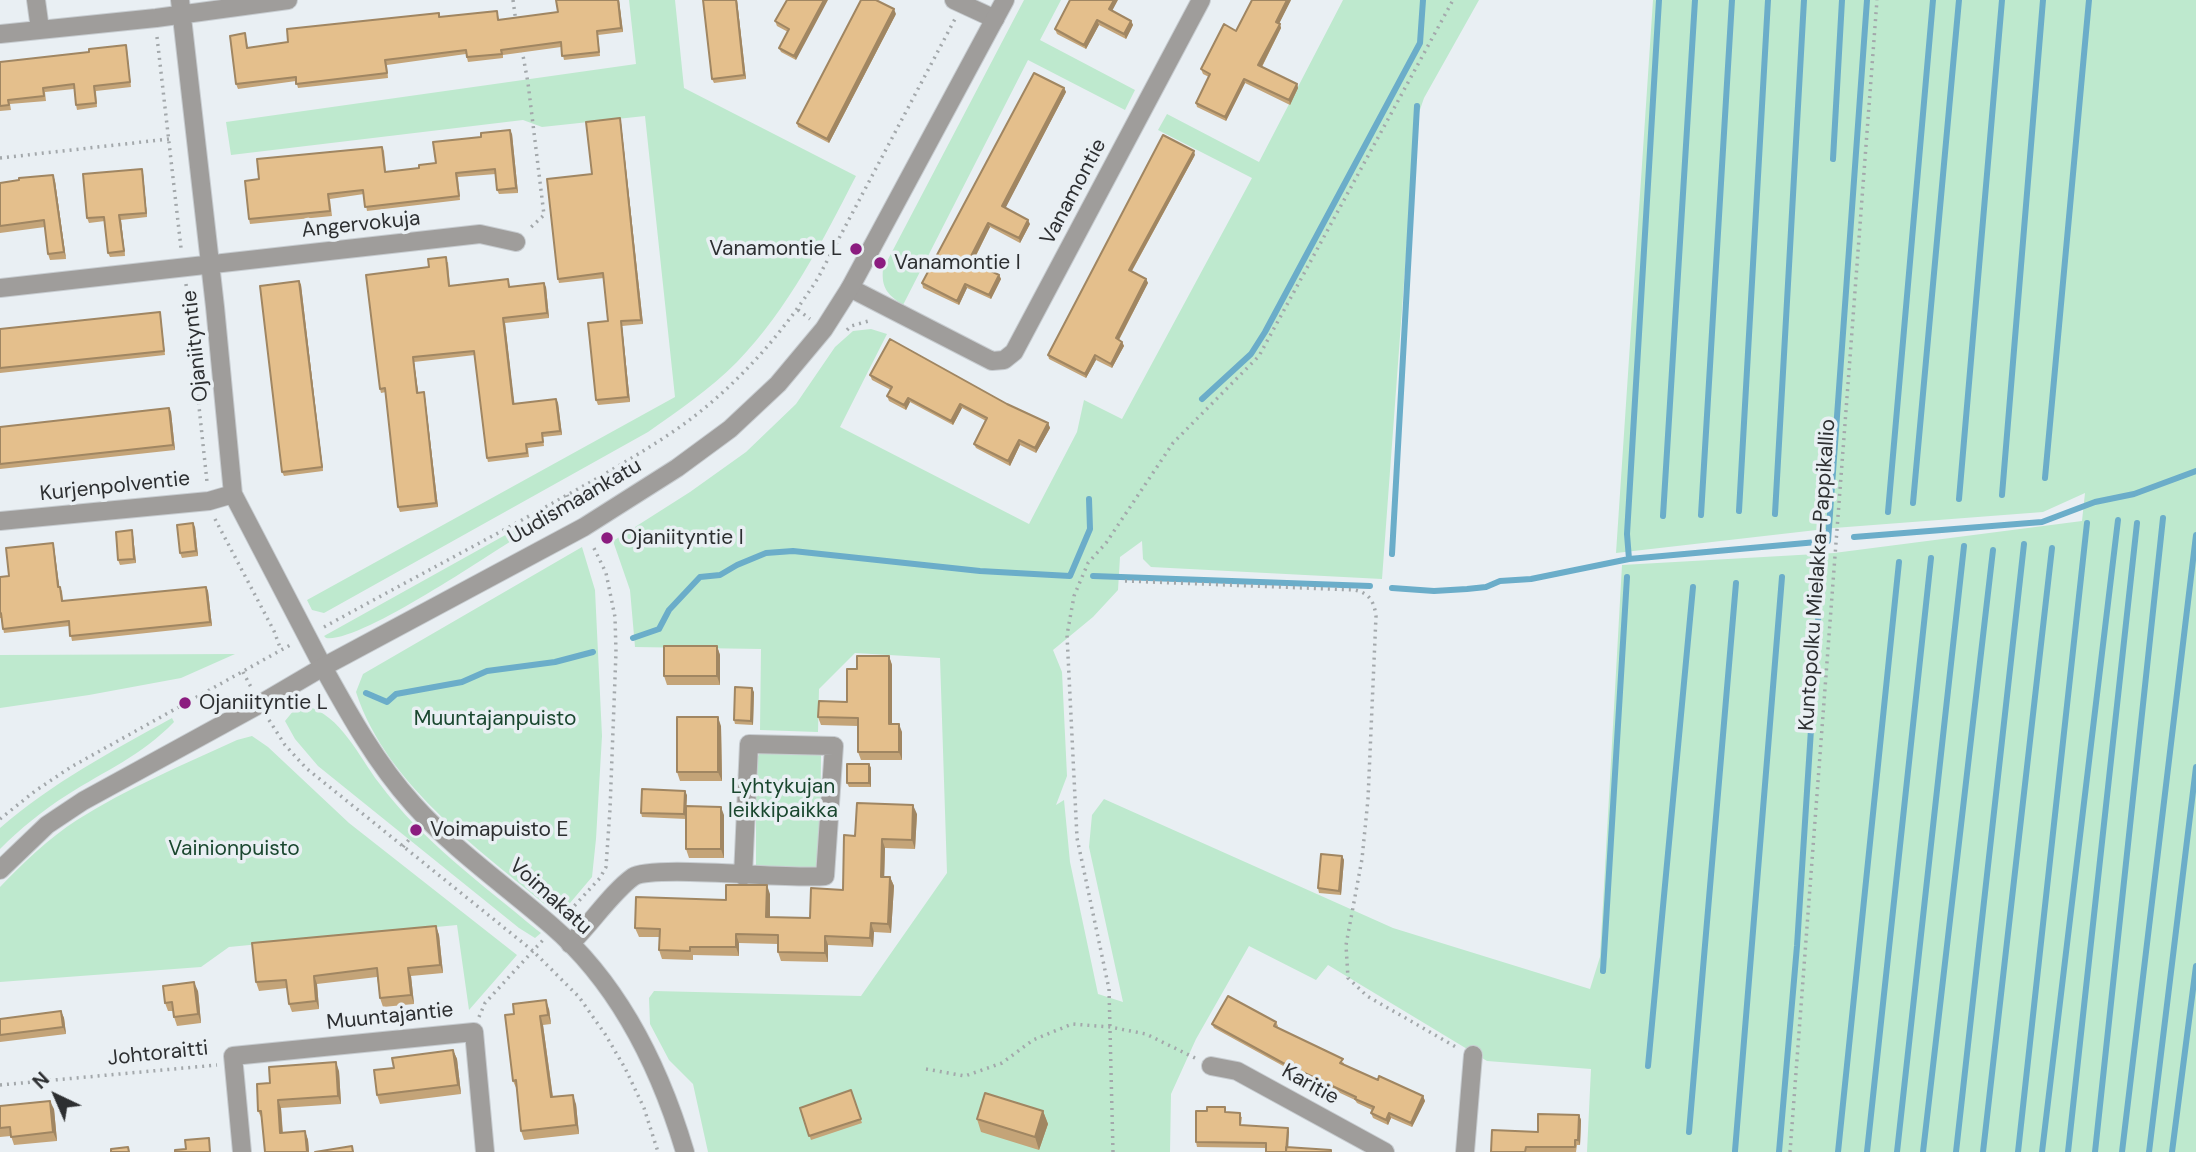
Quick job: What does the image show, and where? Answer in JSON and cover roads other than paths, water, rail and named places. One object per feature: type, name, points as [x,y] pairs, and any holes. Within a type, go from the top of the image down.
[{"type":"street","points":[[36,0],[40,29]]},
{"type":"street","points":[[0,34],[181,7],[289,0]]},
{"type":"street","points":[[954,0],[995,19]]},
{"type":"street","name":"Uudismaankatu","points":[[0,870],[47,825],[83,800],[584,527],[703,450],[756,406],[800,361],[824,329],[849,288],[1005,0]]},
{"type":"street","name":"Vanamontie","points":[[849,288],[992,361],[1004,360],[1014,352],[1201,0]]},
{"type":"street","name":"Ojaniityntie","points":[[181,7],[211,265],[233,494],[323,667]]},
{"type":"street","name":"Angervokuja","points":[[211,265],[480,234],[516,242]]},
{"type":"street","points":[[0,288],[211,265]]},
{"type":"street","name":"Kurjenpolventie","points":[[0,521],[209,501],[233,494]]},
{"type":"street","name":"Voimakatu","points":[[323,667],[373,752],[414,806],[570,944],[614,997],[638,1035],[663,1087],[685,1152]]},
{"type":"street","points":[[570,944],[631,878],[637,875],[662,872],[743,876],[823,877],[827,874],[834,746],[748,746],[743,876]]},
{"type":"street","name":"Muuntajantie","points":[[242,1152],[233,1056],[474,1032],[485,1152]]},
{"type":"street","points":[[1465,1152],[1473,1055]]},
{"type":"street","name":"Karitie","points":[[1211,1066],[1237,1071],[1385,1152]]},
{"type":"waterway","points":[[1202,399],[1251,354],[1265,332],[1420,43],[1423,0]]},
{"type":"waterway","points":[[1629,559],[1627,534],[1659,0]]},
{"type":"waterway","points":[[1663,516],[1695,0]]},
{"type":"waterway","points":[[1701,515],[1732,0]]},
{"type":"waterway","points":[[1739,511],[1768,0]]},
{"type":"waterway","points":[[1775,514],[1804,0]]},
{"type":"waterway","points":[[1833,159],[1842,0]]},
{"type":"waterway","points":[[1392,588],[1434,591],[1486,587],[1500,581],[1531,579],[1629,559],[1828,541],[1867,0]]},
{"type":"waterway","points":[[1888,512],[1933,0]]},
{"type":"waterway","points":[[1913,503],[1959,0]]},
{"type":"waterway","points":[[1959,499],[2002,0]]},
{"type":"waterway","points":[[2002,495],[2043,0]]},
{"type":"waterway","points":[[2045,478],[2089,0]]},
{"type":"waterway","points":[[1392,554],[1417,106]]},
{"type":"waterway","points":[[1854,537],[2042,522],[2095,502],[2134,494],[2196,471]]},
{"type":"waterway","points":[[633,638],[659,629],[669,610],[700,577],[720,575],[766,553],[793,551],[980,571],[1070,576],[1090,529],[1089,499]]},
{"type":"waterway","points":[[2095,1152],[2163,518]]},
{"type":"waterway","points":[[2042,1152],[2118,520]]},
{"type":"waterway","points":[[2018,1152],[2087,523]]},
{"type":"waterway","points":[[2068,1152],[2137,523]]},
{"type":"waterway","points":[[2122,1152],[2196,535]]},
{"type":"waterway","points":[[1956,1152],[2024,544]]},
{"type":"waterway","points":[[1897,1152],[1964,546]]},
{"type":"waterway","points":[[1983,1152],[2052,548]]},
{"type":"waterway","points":[[1923,1152],[1993,550]]},
{"type":"waterway","points":[[1867,1152],[1931,558]]},
{"type":"waterway","points":[[1779,1152],[1797,946],[1822,559]]},
{"type":"waterway","points":[[1838,1152],[1899,562]]},
{"type":"waterway","points":[[1093,576],[1370,586]]},
{"type":"waterway","points":[[1603,971],[1627,577]]},
{"type":"waterway","points":[[1735,1151],[1782,577]]},
{"type":"waterway","points":[[1689,1132],[1736,583]]},
{"type":"waterway","points":[[1648,1066],[1693,587]]},
{"type":"waterway","points":[[366,693],[387,702],[396,694],[462,682],[487,671],[555,662],[593,652]]},
{"type":"waterway","points":[[2149,1152],[2196,767]]},
{"type":"waterway","points":[[2172,1152],[2196,966]]},
{"type":"place","name":"Vanamontie L","points":[[856,249]]},
{"type":"place","name":"Vanamontie I","points":[[880,263]]},
{"type":"place","name":"Ojaniityntie I","points":[[607,538]]},
{"type":"place","name":"Ojaniityntie L","points":[[185,703]]},
{"type":"place","name":"Voimapuisto E","points":[[416,830]]},
{"type":"park label","name":"Muuntajanpuisto","points":[[495,719]]},
{"type":"park label","name":"Lyhtykujan leikkipaikka","points":[[783,799]]},
{"type":"park label","name":"Vainionpuisto","points":[[234,849]]}]
